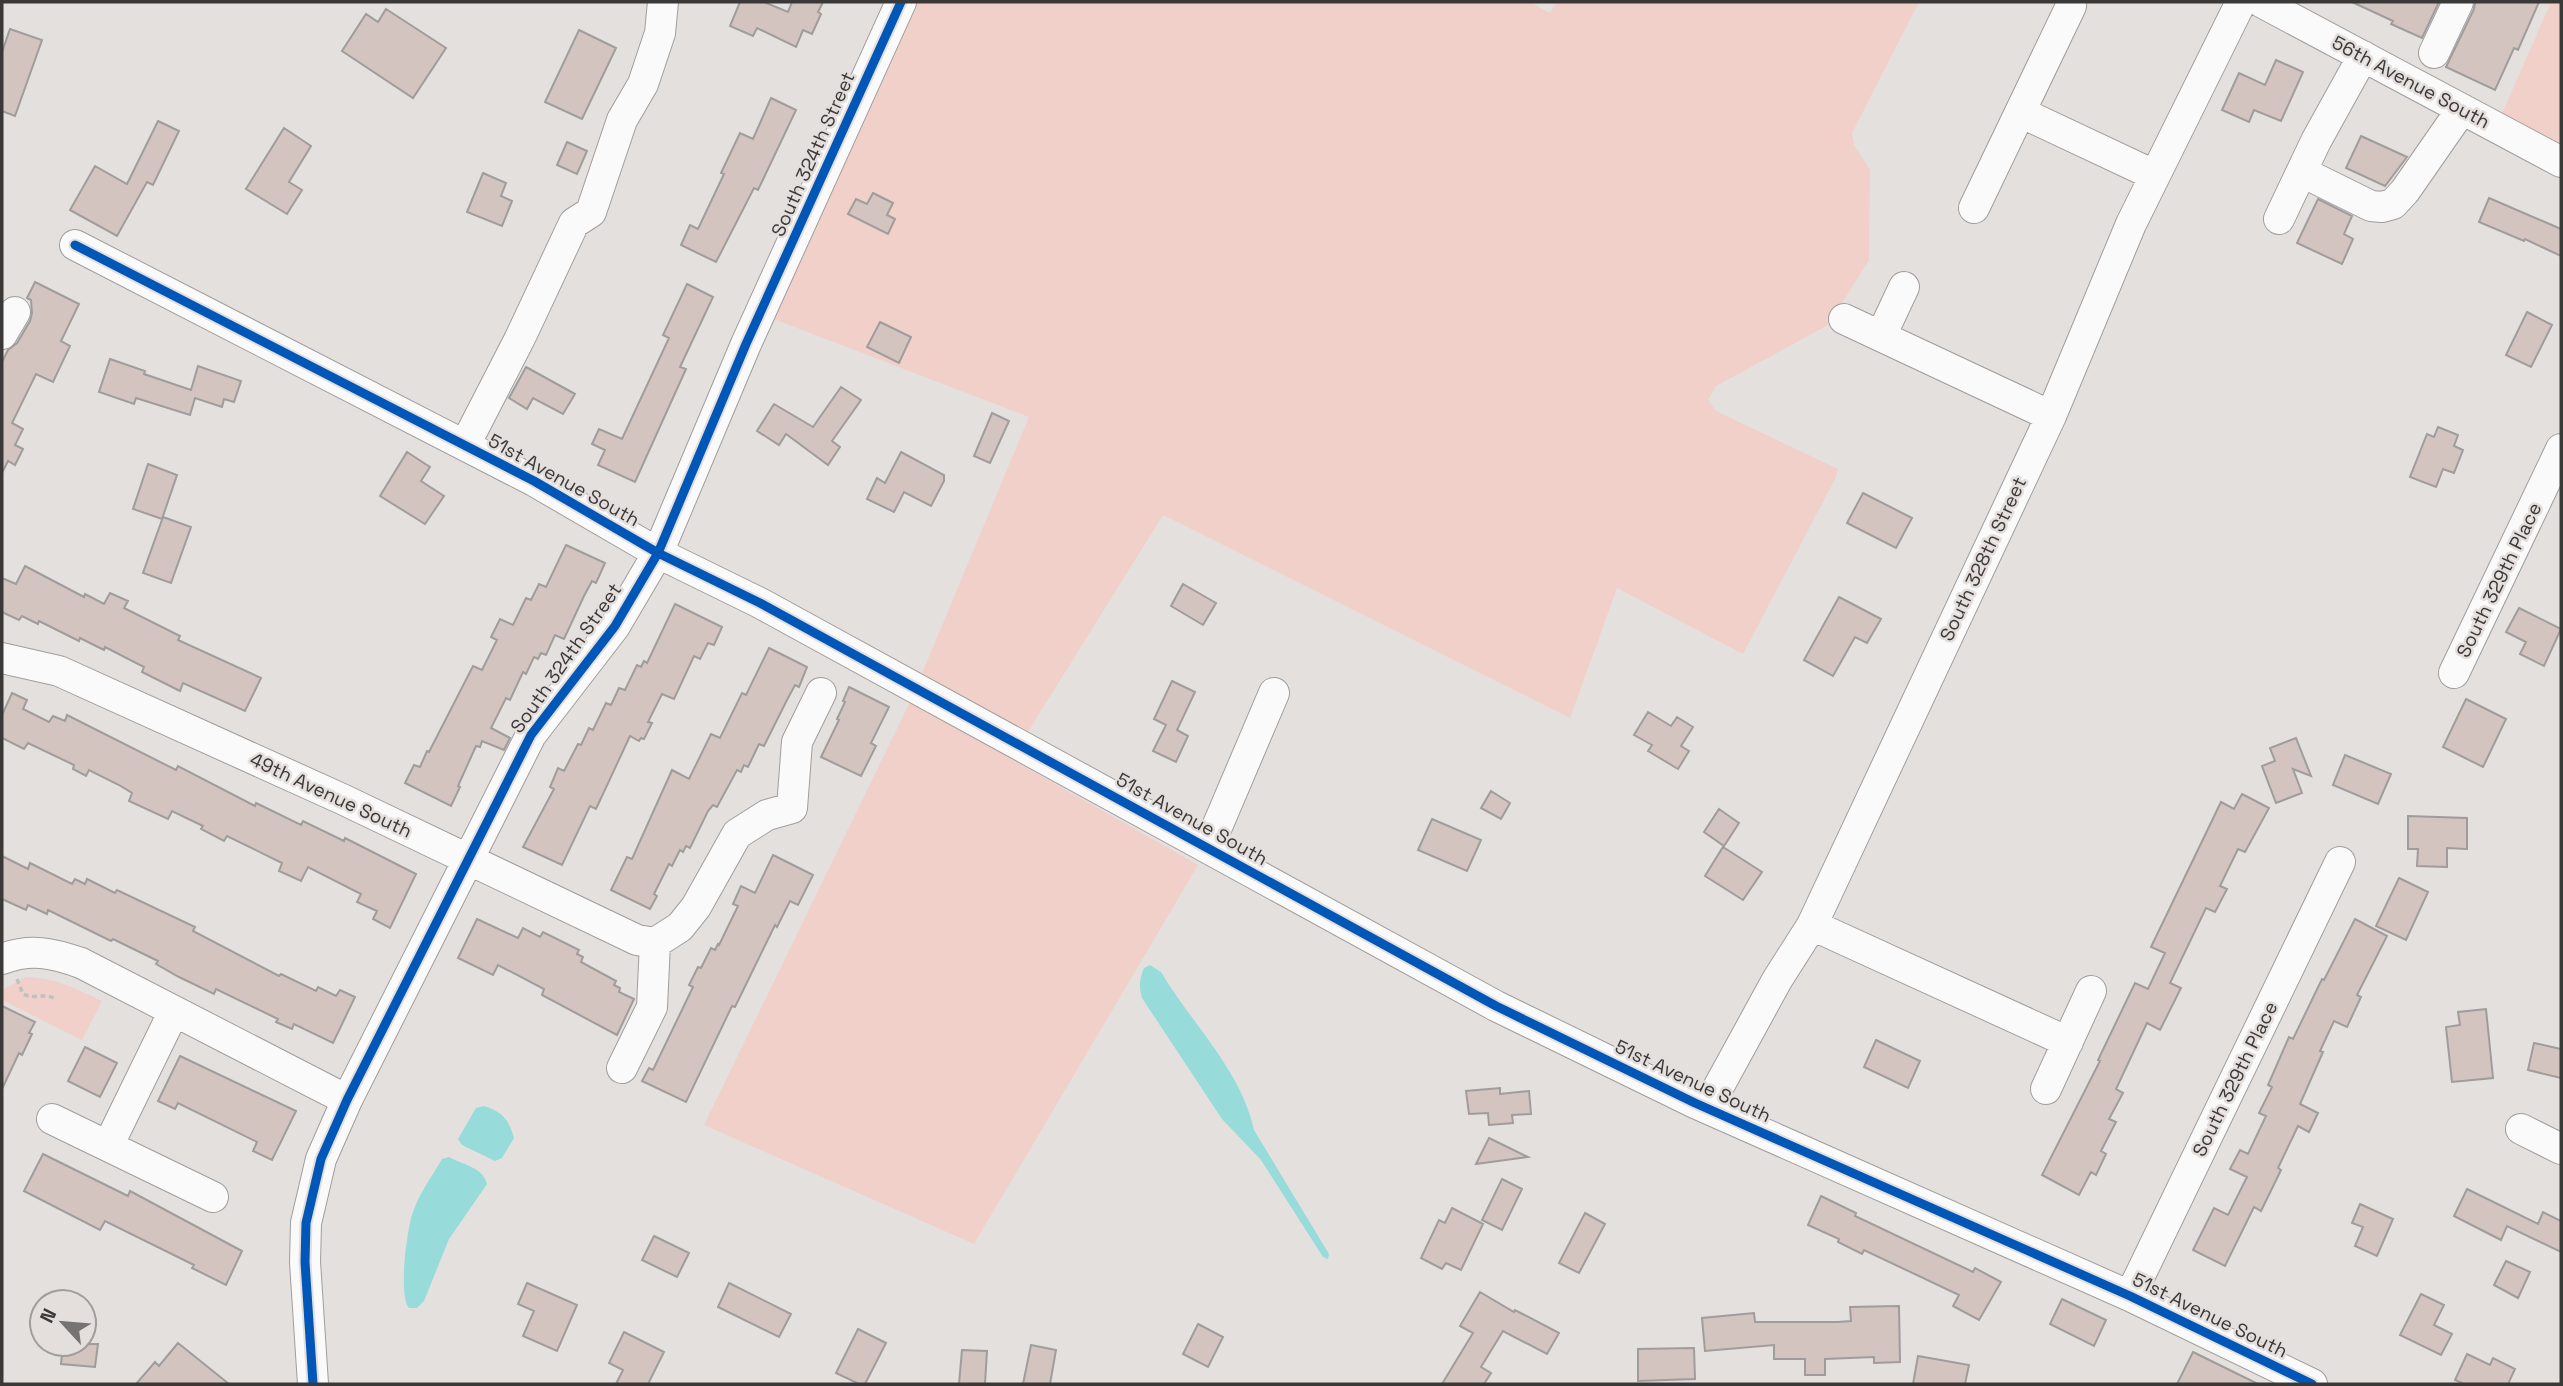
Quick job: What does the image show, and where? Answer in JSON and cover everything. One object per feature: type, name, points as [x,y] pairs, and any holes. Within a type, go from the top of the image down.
[{"type":"street","points":[[465,445],[520,338],[574,223],[591,212],[622,120],[643,84],[660,33],[663,2]]},
{"type":"street","name":"South 324th Street","points":[[313,1384],[305,1262],[306,1223],[321,1159],[347,1100],[531,735],[615,626],[658,553],[752,332],[901,2]]},
{"type":"street","name":"South 328th Street","points":[[1707,1108],[1777,980],[1812,925],[2051,416],[2131,223],[2241,2]]},
{"type":"street","name":"56th Avenue South","points":[[2261,2],[2561,162]]},
{"type":"street","points":[[2434,53],[2458,2]]},
{"type":"street","points":[[1974,208],[2071,6]]},
{"type":"street","points":[[2279,219],[2363,56]]},
{"type":"street","points":[[2301,172],[2371,206],[2393,204],[2462,108]]},
{"type":"street","points":[[2020,112],[2154,175]]},
{"type":"street","name":"51st Avenue South","points":[[75,245],[534,481],[658,553],[760,603],[1496,1006],[1707,1108],[2130,1296],[2312,1384]]},
{"type":"street","points":[[1881,336],[1904,287]]},
{"type":"street","points":[[1844,319],[2051,416]]},
{"type":"street","name":"South 329th Place","points":[[2454,673],[2561,449]]},
{"type":"street","name":"49th Avenue South","points":[[2,658],[59,671],[342,799],[637,940],[655,943]]},
{"type":"street","points":[[622,1068],[652,1007],[655,943],[680,927],[696,907],[737,834],[767,815],[792,808],[797,742],[821,693]]},
{"type":"street","points":[[1208,848],[1274,693]]},
{"type":"street","name":"South 329th Place","points":[[2130,1296],[2340,862]]},
{"type":"street","points":[[1812,925],[2068,1042]]},
{"type":"street","points":[[9,968],[29,952],[52,953],[80,963],[347,1100]]},
{"type":"street","points":[[2046,1090],[2091,991]]},
{"type":"street","points":[[108,1146],[174,1011]]},
{"type":"street","points":[[52,1119],[213,1197]]},
{"type":"street","points":[[2521,1129],[2561,1149]]},
{"type":"path","points":[[9,968],[23,994],[33,998],[47,995],[57,999]]},
{"type":"shaded area","points":[[885,2],[1529,2],[1550,13],[1557,2],[1919,2],[1852,133],[1854,145],[1870,170],[1869,260],[1828,325],[1716,386],[1708,400],[1716,411],[1838,469],[1743,654],[1617,588],[1570,718],[1163,515],[1011,759],[1198,865],[974,1244],[704,1125],[911,700],[1029,417],[750,310]]},
{"type":"shaded area","points":[[2551,2],[2561,2],[2561,154],[2496,127]]},
{"type":"shaded area","points":[[26,977],[56,982],[102,1001],[82,1040],[2,1000],[2,990]]},
{"type":"water","points":[[1150,965],[1161,972],[1227,1067],[1248,1108],[1254,1130],[1329,1254],[1328,1259],[1323,1257],[1261,1160],[1222,1119],[1142,998],[1141,976],[1144,968]]},
{"type":"water","points":[[484,1106],[504,1118],[514,1138],[502,1158],[495,1161],[462,1145],[458,1139],[476,1108]]},
{"type":"water","points":[[449,1157],[477,1170],[487,1184],[449,1239],[424,1301],[417,1308],[409,1308],[404,1277],[406,1246],[413,1212],[442,1159]]},
{"type":"building","points":[[740,2],[764,2],[788,12],[792,2],[823,2],[812,34],[803,30],[796,47],[757,28],[753,36],[730,26]]},
{"type":"building","points":[[2352,2],[2439,2],[2422,38]]},
{"type":"building","points":[[2475,2],[2539,2],[2518,50],[2514,48],[2495,90],[2446,67]]},
{"type":"building","points":[[386,9],[446,48],[413,98],[342,51],[366,14],[378,22]]},
{"type":"building","points":[[10,29],[42,40],[15,116],[2,111],[2,52]]},
{"type":"building","points":[[579,30],[616,48],[582,119],[545,102]]},
{"type":"building","points":[[2276,60],[2303,72],[2281,121],[2254,110],[2249,122],[2222,110],[2239,73],[2265,85]]},
{"type":"building","points":[[771,98],[796,110],[758,190],[754,188],[716,262],[681,245],[690,225],[698,229],[740,133],[753,139]]},
{"type":"building","points":[[158,121],[179,131],[153,185],[147,182],[117,236],[70,210],[95,166],[127,184]]},
{"type":"building","points":[[284,128],[311,146],[289,182],[302,190],[287,214],[246,189]]},
{"type":"building","points":[[2361,136],[2407,157],[2385,186],[2346,168]]},
{"type":"building","points":[[567,142],[587,151],[577,174],[557,165]]},
{"type":"building","points":[[483,173],[506,183],[501,196],[512,201],[502,226],[467,212]]},
{"type":"building","points":[[873,193],[893,203],[887,215],[895,219],[888,234],[848,214],[856,199],[867,204]]},
{"type":"building","points":[[2489,198],[2561,229],[2561,256],[2479,222]]},
{"type":"building","points":[[2318,199],[2352,216],[2344,234],[2353,239],[2342,264],[2297,243]]},
{"type":"building","points":[[35,282],[79,304],[61,341],[70,346],[53,382],[36,374],[12,423],[23,429],[15,445],[23,449],[15,465],[8,461],[2,473],[2,362],[30,321],[31,300],[27,298]]},
{"type":"building","points":[[687,284],[713,297],[680,367],[686,369],[635,482],[598,465],[605,450],[592,444],[599,429],[622,439],[669,338],[663,335]]},
{"type":"building","points":[[2527,312],[2552,325],[2531,367],[2506,355]]},
{"type":"building","points":[[880,322],[911,337],[899,363],[867,347]]},
{"type":"building","points":[[110,359],[191,390],[198,366],[241,381],[234,402],[224,399],[222,407],[195,398],[190,415],[136,398],[134,404],[99,392]]},
{"type":"building","points":[[526,367],[575,394],[563,414],[533,398],[527,409],[509,398]]},
{"type":"building","points":[[841,387],[861,400],[832,441],[840,447],[828,465],[786,434],[779,445],[757,431],[774,404],[813,427]]},
{"type":"building","points":[[992,413],[1009,421],[990,463],[974,456]]},
{"type":"building","points":[[2438,427],[2458,435],[2454,446],[2463,450],[2454,473],[2443,469],[2436,487],[2410,477],[2427,434],[2434,437]]},
{"type":"building","points":[[407,452],[430,467],[421,481],[444,496],[425,524],[380,496]]},
{"type":"building","points":[[901,452],[944,475],[944,481],[931,506],[904,492],[894,512],[867,499],[877,478],[885,483]]},
{"type":"building","points":[[148,464],[177,475],[162,519],[133,509]]},
{"type":"building","points":[[1863,493],[1912,518],[1896,548],[1847,523]]},
{"type":"building","points":[[163,517],[191,527],[171,583],[143,573]]},
{"type":"building","points":[[566,545],[605,563],[596,583],[592,581],[564,639],[555,635],[546,655],[541,653],[538,659],[534,657],[526,674],[523,672],[510,700],[506,698],[491,728],[510,738],[504,750],[482,741],[480,747],[476,746],[451,806],[405,783],[414,765],[420,767],[427,751],[429,752],[473,666],[482,670],[497,640],[491,637],[500,619],[513,625],[526,598],[531,600],[539,584],[546,587]]},
{"type":"building","points":[[25,566],[84,597],[85,594],[104,604],[110,593],[128,601],[124,608],[180,636],[178,640],[261,678],[245,711],[183,683],[180,691],[142,672],[144,667],[105,647],[104,650],[80,638],[79,641],[39,621],[38,624],[22,616],[19,620],[2,612],[2,578],[16,584]]},
{"type":"building","points":[[1183,584],[1216,603],[1203,625],[1171,606]]},
{"type":"building","points":[[1839,597],[1881,619],[1867,643],[1855,637],[1833,676],[1804,660]]},
{"type":"building","points":[[675,604],[722,627],[714,645],[708,643],[700,659],[694,656],[674,699],[662,694],[648,722],[652,723],[644,739],[639,741],[630,736],[596,809],[590,806],[562,865],[523,847],[554,789],[550,787],[558,768],[564,771],[589,728],[593,730],[606,703],[611,705],[619,688],[625,690],[637,665],[641,667],[644,661],[647,663]]},
{"type":"building","points":[[2519,608],[2561,629],[2544,666],[2520,654],[2526,642],[2506,632]]},
{"type":"building","points":[[769,648],[807,667],[799,687],[795,685],[764,746],[759,744],[748,767],[744,765],[741,772],[737,770],[717,807],[713,805],[708,811],[690,848],[686,846],[683,852],[680,850],[672,866],[669,864],[654,894],[657,896],[650,909],[611,890],[627,857],[632,859],[672,770],[689,779],[711,734],[720,738],[742,693],[746,695]]},
{"type":"building","points":[[1172,681],[1195,692],[1177,730],[1188,736],[1176,762],[1153,751],[1166,725],[1154,719]]},
{"type":"building","points":[[849,687],[889,707],[871,743],[876,746],[861,776],[821,757],[839,720],[837,719]]},
{"type":"building","points":[[12,693],[27,700],[23,709],[49,722],[53,716],[65,721],[67,715],[176,770],[178,766],[255,806],[256,803],[301,825],[303,821],[344,841],[345,838],[416,874],[390,928],[373,919],[377,911],[357,902],[361,894],[308,867],[301,881],[279,871],[282,863],[227,836],[224,841],[201,829],[203,826],[172,811],[168,819],[129,801],[132,793],[89,770],[86,776],[73,769],[74,765],[28,743],[24,749],[2,738],[2,715]]},
{"type":"building","points":[[2466,699],[2506,719],[2483,767],[2443,747]]},
{"type":"building","points":[[1648,712],[1671,726],[1677,717],[1693,727],[1681,746],[1689,751],[1678,769],[1648,751],[1652,745],[1634,735]]},
{"type":"building","points":[[2296,738],[2311,776],[2293,769],[2302,793],[2276,803],[2262,766],[2275,761],[2270,748]]},
{"type":"building","points":[[2345,755],[2391,774],[2378,804],[2333,785]]},
{"type":"building","points":[[1491,791],[1510,803],[1501,819],[1481,808]]},
{"type":"building","points":[[2242,794],[2269,808],[2245,852],[2238,849],[2220,886],[2227,889],[2215,912],[2206,908],[2170,983],[2181,988],[2160,1030],[2147,1023],[2116,1089],[2123,1093],[2109,1119],[2116,1122],[2101,1151],[2106,1154],[2096,1175],[2091,1172],[2079,1195],[2042,1175],[2100,1061],[2098,1060],[2135,983],[2148,989],[2165,953],[2151,947],[2221,802],[2234,809]]},
{"type":"building","points":[[1719,809],[1739,823],[1724,846],[1704,832]]},
{"type":"building","points":[[2408,816],[2467,818],[2467,849],[2447,848],[2447,867],[2417,866],[2418,849],[2408,849]]},
{"type":"building","points":[[1432,819],[1481,840],[1467,871],[1418,850]]},
{"type":"building","points":[[1723,847],[1762,872],[1743,900],[1705,876]]},
{"type":"building","points":[[773,855],[813,875],[798,905],[790,901],[777,927],[775,925],[686,1102],[642,1081],[649,1068],[653,1070],[693,987],[689,985],[698,967],[701,968],[711,948],[715,950],[719,945],[738,906],[733,904],[741,886],[755,893]]},
{"type":"building","points":[[2,856],[28,869],[30,863],[72,884],[75,879],[85,884],[87,879],[115,893],[117,890],[195,927],[193,931],[279,976],[281,974],[316,991],[318,987],[336,996],[340,990],[355,997],[333,1043],[294,1024],[292,1029],[276,1022],[278,1019],[216,989],[214,994],[156,964],[158,961],[48,910],[47,914],[28,905],[26,910],[2,899]]},
{"type":"building","points":[[2399,878],[2428,892],[2406,940],[2376,926]]},
{"type":"building","points":[[477,919],[518,938],[523,928],[540,937],[543,932],[579,950],[577,954],[583,957],[581,962],[616,981],[614,985],[620,988],[619,992],[634,999],[617,1035],[542,995],[544,989],[498,965],[493,975],[458,958]]},
{"type":"building","points":[[2355,919],[2387,936],[2357,995],[2361,997],[2347,1027],[2334,1021],[2320,1051],[2323,1052],[2300,1104],[2318,1113],[2309,1132],[2298,1126],[2261,1211],[2254,1207],[2225,1266],[2193,1250],[2214,1208],[2228,1215],[2247,1177],[2230,1169],[2240,1150],[2248,1154],[2266,1116],[2259,1113],[2272,1087],[2268,1085],[2289,1037],[2293,1039]]},
{"type":"building","points":[[2,1006],[35,1022],[22,1055],[19,1053],[2,1089]]},
{"type":"building","points":[[2486,1009],[2493,1078],[2452,1082],[2446,1027],[2460,1025],[2458,1012]]},
{"type":"building","points":[[1876,1040],[1920,1061],[1908,1088],[1864,1067]]},
{"type":"building","points":[[2534,1043],[2561,1049],[2561,1078],[2528,1070]]},
{"type":"building","points":[[85,1047],[117,1063],[100,1097],[68,1081]]},
{"type":"building","points":[[180,1056],[296,1111],[272,1160],[253,1151],[257,1142],[178,1103],[175,1109],[158,1101]]},
{"type":"building","points":[[1500,1088],[1500,1094],[1529,1091],[1531,1114],[1512,1115],[1513,1123],[1489,1125],[1488,1113],[1469,1114],[1466,1091]]},
{"type":"building","points":[[1489,1138],[1528,1157],[1476,1164]]},
{"type":"building","points":[[43,1154],[128,1196],[130,1191],[242,1251],[226,1285],[192,1268],[194,1265],[105,1221],[100,1230],[24,1191]]},
{"type":"building","points":[[1502,1179],[1522,1189],[1502,1230],[1482,1220]]},
{"type":"building","points":[[2467,1189],[2538,1224],[2543,1212],[2561,1221],[2561,1252],[2507,1226],[2501,1240],[2454,1216]]},
{"type":"building","points":[[1821,1196],[1856,1213],[1855,1216],[1973,1272],[1975,1268],[2001,1282],[1979,1320],[1953,1306],[1959,1295],[1864,1250],[1862,1254],[1838,1242],[1839,1239],[1808,1225]]},
{"type":"building","points":[[2360,1204],[2393,1219],[2377,1256],[2355,1246],[2363,1227],[2352,1223]]},
{"type":"building","points":[[1452,1208],[1483,1224],[1461,1270],[1446,1263],[1442,1269],[1421,1258],[1439,1220],[1445,1223]]},
{"type":"building","points":[[1585,1213],[1605,1224],[1579,1273],[1559,1263]]},
{"type":"building","points":[[654,1236],[689,1253],[677,1277],[642,1260]]},
{"type":"building","points":[[2506,1261],[2530,1272],[2518,1298],[2494,1285]]},
{"type":"building","points":[[527,1283],[577,1305],[557,1351],[523,1336],[534,1311],[518,1304]]},
{"type":"building","points":[[729,1283],[791,1314],[779,1337],[718,1307]]},
{"type":"building","points":[[1480,1292],[1559,1333],[1547,1354],[1503,1331],[1481,1367],[1491,1373],[1484,1384],[1442,1384],[1473,1333],[1460,1326]]},
{"type":"building","points":[[2421,1294],[2444,1305],[2434,1325],[2452,1334],[2441,1355],[2400,1335]]},
{"type":"building","points":[[2062,1299],[2106,1320],[2094,1346],[2050,1324]]},
{"type":"building","points":[[1899,1306],[1900,1362],[1874,1363],[1874,1357],[1825,1359],[1825,1375],[1805,1375],[1805,1359],[1774,1359],[1774,1345],[1705,1351],[1702,1318],[1754,1313],[1755,1322],[1838,1322],[1851,1321],[1850,1307]]},
{"type":"building","points":[[1198,1324],[1223,1337],[1208,1367],[1183,1354]]},
{"type":"building","points":[[858,1329],[886,1343],[865,1384],[859,1384],[836,1373]]},
{"type":"building","points":[[624,1332],[664,1352],[648,1384],[616,1384],[623,1370],[609,1363]]},
{"type":"building","points":[[178,1343],[229,1384],[136,1384],[155,1362],[159,1366]]},
{"type":"building","points":[[1031,1345],[1056,1350],[1050,1384],[1023,1384]]},
{"type":"building","points":[[1694,1348],[1695,1379],[1638,1381],[1638,1349]]},
{"type":"building","points":[[962,1350],[987,1351],[985,1384],[959,1384]]},
{"type":"building","points":[[2193,1352],[2258,1384],[2177,1384]]},
{"type":"building","points":[[2467,1354],[2490,1365],[2493,1358],[2515,1369],[2508,1384],[2464,1384],[2455,1380]]},
{"type":"building","points":[[1918,1356],[1969,1365],[1965,1384],[1913,1384]]},
{"type":"building","points":[[62,1358],[96,1358],[95,1367],[61,1364]]},
{"type":"cycle path","points":[[313,1384],[305,1262],[306,1223],[321,1159],[347,1100],[531,735],[615,626],[658,553],[746,344],[901,2]]},
{"type":"cycle path","points":[[75,245],[534,481],[658,553],[760,603],[1496,1006],[1695,1103],[2130,1296],[2312,1384]]}]
